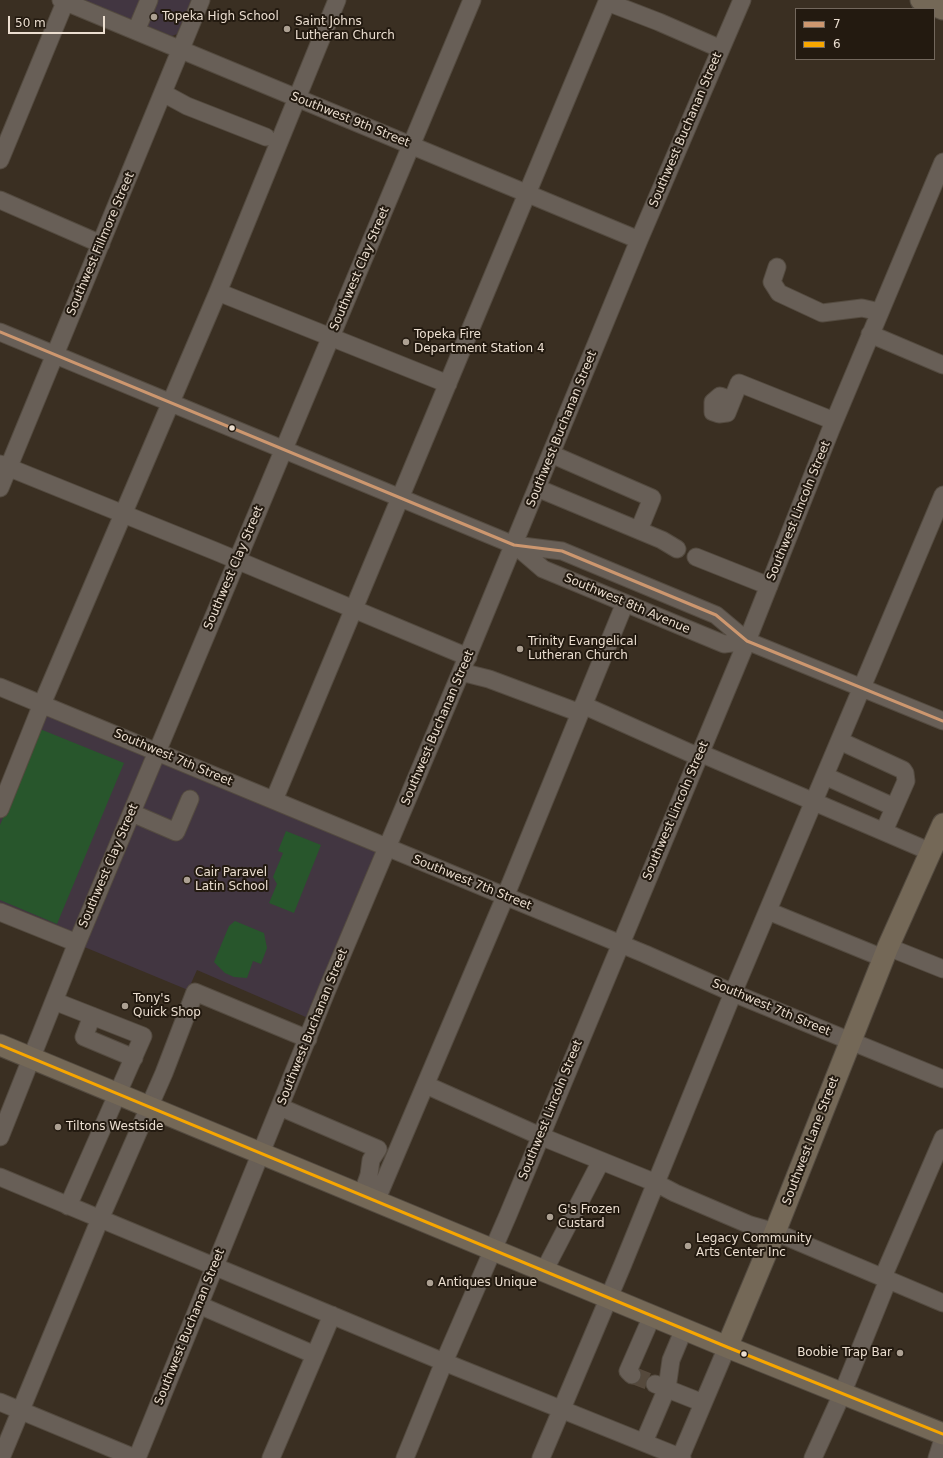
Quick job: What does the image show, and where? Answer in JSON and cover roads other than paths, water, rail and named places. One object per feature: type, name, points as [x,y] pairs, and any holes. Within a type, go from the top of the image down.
[{"type":"main road","points":[[921,0],[943,9]]},
{"type":"main road","name":"Southwest Lane Street","points":[[727,1347],[775,1232],[886,952],[942,827]]},
{"type":"main road","points":[[0,1045],[608,1298],[943,1434]]},
{"type":"street","name":"Southwest Fillmore Street","points":[[0,488],[4,466],[55,354],[201,0]]},
{"type":"street","points":[[0,810],[42,704],[218,292],[337,0]]},
{"type":"street","name":"Southwest Clay Street","points":[[0,1136],[77,943],[472,0]]},
{"type":"street","name":"Southwest Buchanan Street","points":[[136,1458],[387,848],[538,488],[639,240],[742,0]]},
{"type":"street","name":"Southwest 9th Street","points":[[64,1],[639,240]]},
{"type":"street","points":[[0,160],[64,1]]},
{"type":"street","points":[[136,31],[146,1]]},
{"type":"street","points":[[274,800],[607,2],[660,22],[720,49]]},
{"type":"street","points":[[163,93],[187,106],[266,138]]},
{"type":"street","name":"Southwest Lincoln Street","points":[[405,1458],[747,641],[834,421],[943,162]]},
{"type":"street","points":[[0,200],[101,244]]},
{"type":"street","points":[[777,267],[772,282],[779,293],[822,313],[862,308],[880,312]]},
{"type":"street","points":[[218,292],[448,384]]},
{"type":"street","name":"Southwest 8th Avenue","points":[[0,332],[514,545],[562,551],[716,616],[747,641],[943,721]]},
{"type":"street","points":[[870,334],[943,365]]},
{"type":"street","points":[[732,400],[738,383],[834,421]]},
{"type":"street","points":[[551,454],[652,498],[639,530]]},
{"type":"street","points":[[4,466],[353,610],[489,679],[582,709],[700,754],[814,801],[931,852]]},
{"type":"street","points":[[538,488],[662,540],[677,549]]},
{"type":"street","points":[[541,1458],[656,1183],[733,993],[862,688],[937,528],[943,495]]},
{"type":"street","name":"Southwest 8th Avenue","points":[[514,545],[543,569],[724,644],[747,641]]},
{"type":"street","points":[[696,557],[769,586]]},
{"type":"street","points":[[369,1198],[426,1085],[505,897],[625,603]]},
{"type":"street","name":"Southwest 7th Street","points":[[0,687],[943,1079]]},
{"type":"street","points":[[840,741],[903,770],[905,773],[906,781],[884,831]]},
{"type":"street","points":[[825,776],[894,808]]},
{"type":"street","points":[[132,813],[176,832],[190,799]]},
{"type":"street","points":[[768,910],[886,952],[943,969]]},
{"type":"street","points":[[0,912],[77,943]]},
{"type":"street","points":[[1,1458],[100,1219],[149,1107],[195,992],[308,1039]]},
{"type":"street","points":[[54,1001],[143,1036],[68,1206]]},
{"type":"street","points":[[92,1016],[84,1037],[134,1058]]},
{"type":"street","points":[[426,1085],[540,1136],[656,1183],[675,1193],[750,1225],[775,1232],[943,1303]]},
{"type":"street","points":[[280,1107],[378,1149],[371,1160],[369,1175],[369,1198]]},
{"type":"street","points":[[813,1458],[842,1394],[885,1278],[943,1138]]},
{"type":"street","points":[[544,1271],[601,1162]]},
{"type":"street","points":[[0,1177],[444,1362],[562,1408],[680,1458]]},
{"type":"street","points":[[199,1305],[316,1355]]},
{"type":"street","points":[[272,1458],[332,1315]]},
{"type":"street","points":[[632,1375],[628,1371],[652,1316]]},
{"type":"street","points":[[644,1442],[661,1386],[684,1329]]},
{"type":"street","name":"Southwest Lane Street","points":[[680,1458],[727,1347]]},
{"type":"street","points":[[661,1386],[703,1403]]},
{"type":"street","points":[[0,1402],[136,1458]]},
{"type":"street","points":[[937,1458],[943,1439]]},
{"type":"tunnel","points":[[632,1375],[655,1384]]},
{"type":"place","name":"Topeka High School","points":[[154,17]]},
{"type":"place","name":"Saint Johns Lutheran Church","points":[[287,29]]},
{"type":"place","name":"Topeka Fire Department Station 4","points":[[406,342]]},
{"type":"place","name":"Trinity Evangelical Lutheran Church","points":[[520,649]]},
{"type":"place","name":"Cair Paravel Latin School","points":[[187,880]]},
{"type":"place","name":"Tony's Quick Shop","points":[[125,1006]]},
{"type":"place","name":"Tiltons Westside","points":[[58,1127]]},
{"type":"place","name":"G's Frozen Custard","points":[[550,1217]]},
{"type":"place","name":"Legacy Community Arts Center Inc","points":[[688,1246]]},
{"type":"place","name":"Antiques Unique","points":[[430,1283]]},
{"type":"place","name":"Boobie Trap Bar","points":[[900,1353]]}]
